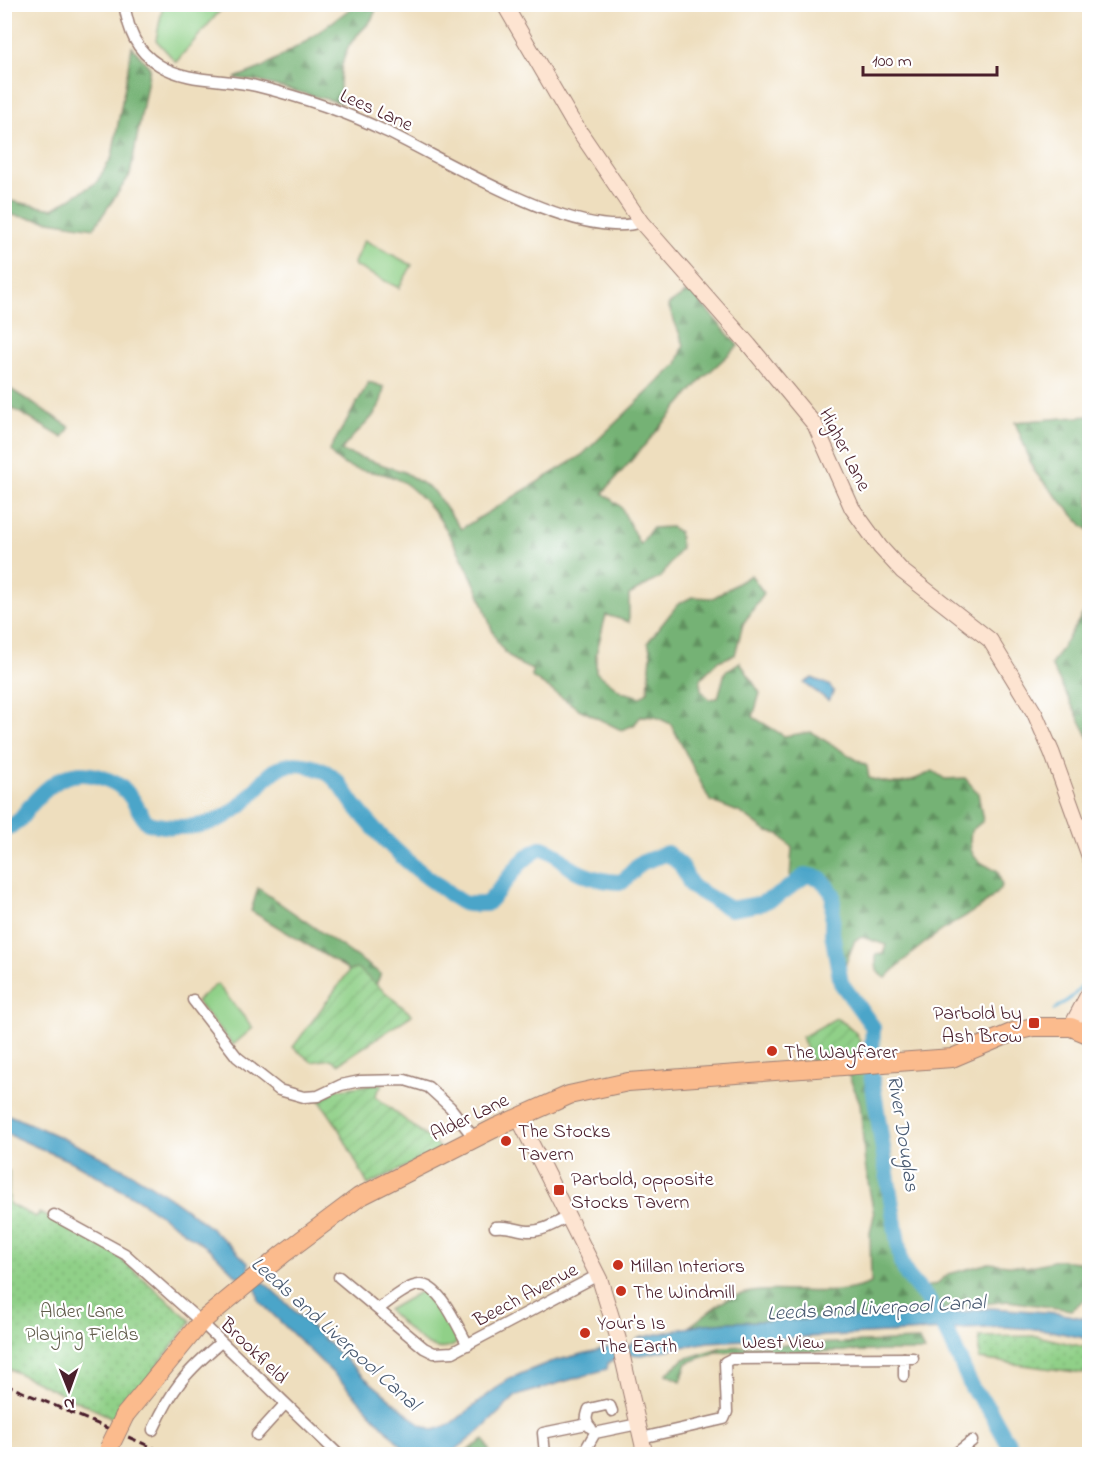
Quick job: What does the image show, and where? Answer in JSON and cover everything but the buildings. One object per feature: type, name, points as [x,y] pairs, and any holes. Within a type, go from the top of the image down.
[{"type":"highway","name":"Alder Lane","points":[[107,1451],[126,1415],[201,1322],[263,1271],[359,1197],[518,1117],[569,1095],[628,1082],[881,1065],[960,1056],[1016,1030],[1049,1026],[1071,1027]]},
{"type":"highway","points":[[1071,1027],[1089,1035]]},
{"type":"street","name":"Lees Lane","points":[[124,4],[134,41],[150,58],[171,70],[201,79],[254,85],[335,109],[386,131],[532,205],[607,226],[623,226],[641,222]]},
{"type":"street","name":"Higher Lane","points":[[504,4],[571,119],[641,222],[749,345],[815,425],[852,508],[880,547],[902,571],[990,640],[1035,714],[1052,753],[1089,858]]},
{"type":"street","points":[[1071,1027],[1089,991]]},
{"type":"street","points":[[193,1000],[237,1057],[279,1090],[304,1097],[318,1096],[341,1085],[360,1081],[405,1080],[428,1088],[443,1100],[474,1138]]},
{"type":"street","points":[[518,1117],[598,1275],[625,1364],[645,1455]]},
{"type":"street","name":"Brookfield","points":[[54,1215],[125,1254],[201,1322],[338,1455]]},
{"type":"street","points":[[495,1227],[506,1230],[535,1230],[568,1217]]},
{"type":"street","name":"Beech Avenue","points":[[339,1277],[434,1353],[444,1354],[468,1345],[598,1275]]},
{"type":"street","name":"Beech Avenue","points":[[378,1308],[417,1284],[428,1285],[437,1291],[468,1345]]},
{"type":"street","points":[[153,1430],[167,1401],[186,1372],[221,1342]]},
{"type":"street","name":"West View","points":[[640,1431],[724,1419],[727,1412],[725,1362],[731,1359],[909,1358],[904,1376]]},
{"type":"street","name":"Brookfield","points":[[256,1436],[285,1404]]},
{"type":"street","points":[[587,1424],[590,1409],[606,1405],[610,1406],[612,1411]]},
{"type":"street","points":[[587,1424],[595,1433]]},
{"type":"street","points":[[545,1455],[543,1433],[587,1424]]},
{"type":"street","points":[[595,1433],[640,1431]]},
{"type":"street","points":[[583,1455],[595,1433]]},
{"type":"street","points":[[955,1455],[972,1441]]},
{"type":"green space","points":[[163,4],[225,5],[176,62],[156,40]]},
{"type":"green space","points":[[377,5],[370,22],[351,43],[344,57],[340,80],[341,103],[257,81],[235,78],[261,68],[305,42],[354,6]]},
{"type":"green space","points":[[132,47],[150,68],[130,175],[94,228],[5,214],[5,200],[53,209],[96,183],[112,157]]},
{"type":"green space","points":[[364,240],[412,265],[399,288],[355,266],[354,263]]},
{"type":"green space","points":[[690,290],[738,346],[703,378],[603,493],[621,507],[640,545],[652,528],[671,527],[679,532],[681,548],[661,577],[629,595],[629,622],[606,615],[596,654],[596,672],[622,692],[641,697],[648,691],[651,655],[648,642],[678,604],[692,597],[713,598],[751,575],[764,593],[743,624],[735,655],[718,661],[700,679],[701,690],[709,699],[718,698],[725,672],[740,662],[760,693],[753,717],[784,736],[811,732],[867,766],[869,778],[878,781],[902,783],[933,771],[945,779],[965,778],[978,793],[983,821],[971,831],[970,847],[979,861],[998,871],[1002,886],[982,906],[920,947],[886,978],[878,972],[876,955],[883,954],[886,945],[862,937],[855,940],[846,963],[838,945],[838,903],[829,884],[814,874],[790,877],[792,848],[779,834],[767,832],[741,813],[710,801],[671,724],[656,717],[641,716],[634,725],[621,730],[579,709],[532,677],[532,670],[508,656],[495,638],[478,591],[462,559],[443,525],[427,504],[414,490],[394,477],[355,469],[337,460],[329,451],[369,382],[384,387],[382,399],[373,416],[341,451],[404,472],[434,491],[461,529],[582,455],[677,364],[684,345],[668,305]]},
{"type":"green space","points":[[4,385],[70,427],[63,438],[5,404]]},
{"type":"green space","points":[[1090,416],[1089,530],[1034,471],[1015,422]]},
{"type":"green space","points":[[1089,604],[1089,738],[1051,665]]},
{"type":"green space","points":[[258,888],[381,974],[370,997],[346,968],[251,911]]},
{"type":"green space","points":[[358,969],[412,1015],[338,1064],[331,1059],[312,1062],[293,1047],[350,970]]},
{"type":"green space","points":[[217,984],[253,1028],[233,1045],[196,1001]]},
{"type":"green space","points":[[836,1018],[853,1030],[859,1039],[858,1058],[812,1063],[802,1037]]},
{"type":"green space","points":[[870,1066],[901,1262],[917,1289],[925,1296],[920,1289],[936,1284],[949,1274],[989,1263],[1027,1267],[1057,1260],[1089,1263],[1089,1296],[1071,1310],[1008,1301],[936,1310],[932,1304],[937,1315],[728,1322],[690,1326],[723,1302],[743,1293],[778,1290],[835,1291],[853,1289],[871,1283],[870,1233],[874,1215],[865,1165],[860,1103],[845,1067]]},
{"type":"green space","points":[[383,1083],[375,1096],[442,1149],[368,1185],[336,1124],[320,1101],[334,1090]]},
{"type":"green space","name":"Alder Lane Playing Fields","points":[[4,1169],[9,1171],[9,1204],[36,1217],[39,1213],[105,1245],[191,1321],[117,1420],[5,1367]]},
{"type":"green space","points":[[421,1291],[432,1293],[459,1341],[450,1347],[440,1349],[431,1346],[412,1333],[388,1310]]},
{"type":"green space","points":[[1037,1336],[1089,1348],[1089,1374],[979,1359],[979,1337]]},
{"type":"green space","points":[[919,1340],[924,1351],[716,1352],[687,1363],[681,1381],[666,1374],[684,1359],[722,1347]]},
{"type":"green space","points":[[484,1440],[491,1454],[461,1454]]},
{"type":"water","points":[[812,678],[829,685],[834,691],[829,701],[804,683]]},
{"type":"water","name":"Leeds and Liverpool Canal","points":[[4,1113],[70,1142],[134,1175],[194,1215],[248,1263],[250,1273],[266,1284],[363,1376],[420,1424],[434,1430],[451,1424],[508,1379],[550,1362],[610,1347],[614,1349],[629,1346],[639,1338],[705,1324],[931,1316],[991,1308],[1057,1313],[1089,1319],[1089,1339],[1046,1330],[1004,1327],[708,1342],[642,1355],[620,1356],[608,1363],[607,1369],[516,1396],[480,1431],[450,1454],[409,1454],[340,1380],[259,1301],[257,1291],[246,1279],[237,1276],[212,1251],[137,1199],[76,1164],[5,1133]]},
{"type":"waterway","name":"River Douglas","points":[[4,828],[17,822],[48,788],[74,774],[96,776],[117,785],[128,793],[148,823],[182,827],[204,824],[225,816],[246,801],[271,774],[280,768],[304,765],[326,772],[331,776],[395,850],[452,896],[466,904],[486,904],[518,866],[542,848],[559,857],[578,872],[597,879],[616,882],[622,882],[641,863],[667,853],[681,865],[692,887],[730,909],[760,904],[779,895],[806,875],[820,878],[833,894],[832,933],[841,983],[873,1027],[871,1073],[901,1262],[907,1275],[929,1301],[951,1340],[972,1388],[989,1409],[1014,1454]]},
{"type":"waterway","points":[[1054,1010],[1073,996],[1090,977]]},
{"type":"railway","points":[[4,1384],[168,1454]]},
{"type":"place","name":"Parbold by Ash Brow","points":[[1034,1023]]},
{"type":"place","name":"The Wayfarer","points":[[772,1051]]},
{"type":"place","name":"The Stocks Tavern","points":[[506,1141]]},
{"type":"place","name":"Parbold, opposite Stocks Tavern","points":[[559,1190]]},
{"type":"place","name":"Millan Interiors","points":[[618,1265]]},
{"type":"place","name":"The Windmill","points":[[621,1291]]},
{"type":"place","name":"Your's Is The Earth","points":[[585,1333]]}]
